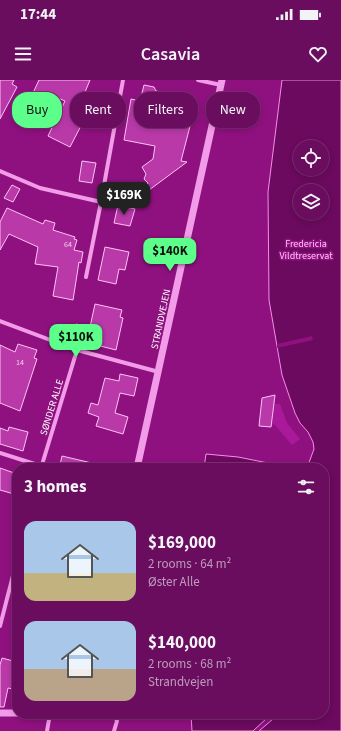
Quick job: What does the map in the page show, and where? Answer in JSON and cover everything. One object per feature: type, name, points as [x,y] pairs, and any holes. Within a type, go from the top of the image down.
[{"type":"street","points":[[86,277],[123,80]]},
{"type":"street","points":[[198,80],[222,83]]},
{"type":"street","name":"STRANDVEJEN","points":[[138,463],[222,83]]},
{"type":"street","points":[[0,171],[40,188],[101,202]]},
{"type":"street","points":[[0,321],[77,350],[159,372]]},
{"type":"street","name":"SØNDER ALLE","points":[[42,463],[77,350]]},
{"type":"street","points":[[0,453],[29,463]]},
{"type":"street","points":[[0,626],[12,579]]},
{"type":"street","points":[[0,713],[12,712]]},
{"type":"street","points":[[47,731],[49,719]]},
{"type":"street","points":[[114,731],[115,719]]},
{"type":"shaded area","name":"Fredericia Vildtreservat","points":[[282,80],[341,80],[341,731],[259,731],[273,719],[329,719],[329,463],[309,463],[314,449],[313,442],[295,413],[282,375],[269,300],[268,192]]},
{"type":"shaded area","points":[[274,404],[280,404],[287,423],[300,439],[292,445],[275,425],[272,424]]},
{"type":"shaded area","points":[[206,454],[238,457],[268,463],[205,463]]},
{"type":"shaded area","points":[[191,719],[266,719],[253,731],[192,731]]},
{"type":"pier","points":[[312,336],[313,340],[277,348],[277,344]]},
{"type":"building","points":[[0,80],[14,80],[12,84],[17,87],[14,92],[12,92],[12,96],[0,119]]},
{"type":"building","points":[[39,80],[90,80],[85,92],[70,92],[70,128],[80,128],[70,147],[48,136],[52,128],[62,128],[62,107],[65,101],[62,100],[62,92],[33,92]]},
{"type":"building","points":[[144,85],[154,87],[156,91],[160,92],[142,92]]},
{"type":"building","points":[[131,99],[134,100],[134,128],[190,128],[181,161],[187,162],[145,193],[148,183],[144,179],[146,174],[142,167],[153,159],[155,146],[124,140]]},
{"type":"building","points":[[82,161],[96,163],[92,183],[79,181]]},
{"type":"building","points":[[12,185],[20,189],[13,202],[4,198]]},
{"type":"building","points":[[118,205],[135,209],[130,226],[114,223]]},
{"type":"building","points":[[7,208],[43,224],[45,220],[55,223],[53,230],[75,237],[74,239],[77,240],[74,250],[83,252],[81,263],[79,262],[73,300],[53,296],[58,267],[35,264],[38,247],[9,234],[0,250],[0,222]]},
{"type":"building","points":[[105,247],[129,252],[125,270],[119,269],[116,284],[98,280]]},
{"type":"building","points":[[95,304],[122,310],[120,317],[123,318],[116,350],[73,339],[76,324],[90,327]]},
{"type":"building","points":[[18,344],[37,350],[34,358],[37,359],[20,411],[0,403],[0,345],[15,352]]},
{"type":"building","points":[[120,374],[138,378],[134,396],[120,393],[115,413],[128,417],[123,434],[96,426],[99,417],[88,413],[91,403],[98,405],[105,378],[119,381]]},
{"type":"building","points":[[275,395],[271,427],[259,426],[262,398]]},
{"type":"building","points":[[9,427],[28,432],[23,451],[0,444],[0,428],[8,431]]},
{"type":"building","points":[[62,456],[92,463],[60,463]]},
{"type":"building","points":[[0,468],[12,472],[12,493],[0,490]]},
{"type":"building","points":[[2,658],[12,661],[12,689],[8,688],[4,707],[0,707],[0,665]]}]
